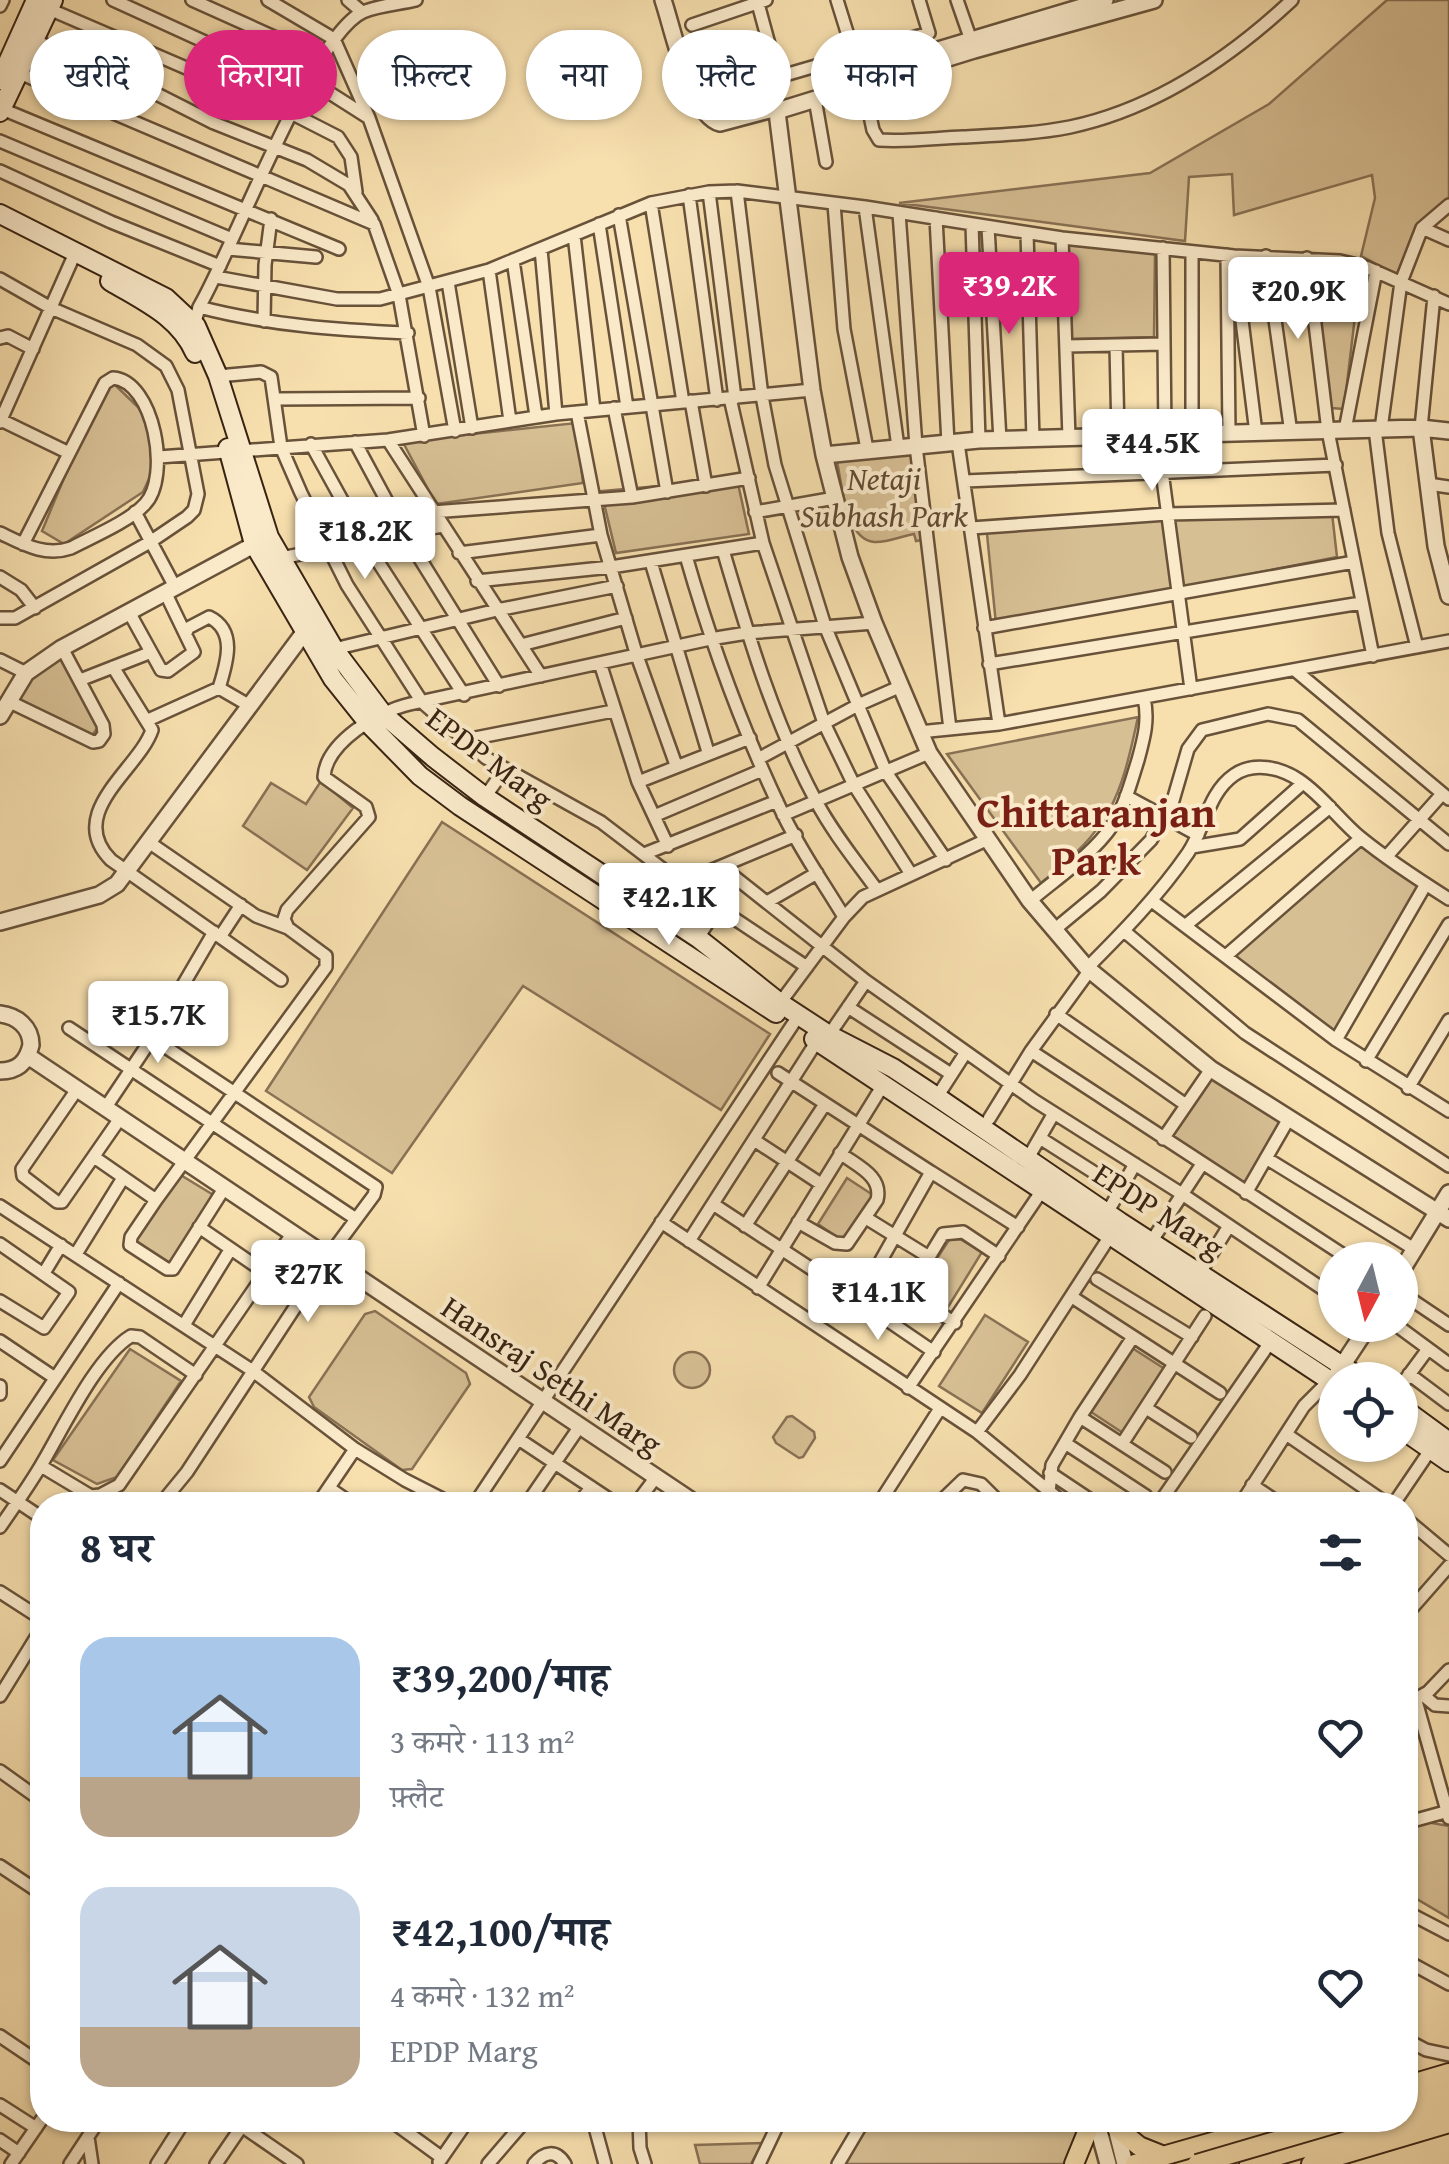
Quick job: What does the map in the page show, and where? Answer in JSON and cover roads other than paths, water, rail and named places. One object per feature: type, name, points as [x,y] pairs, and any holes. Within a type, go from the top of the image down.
[{"type":"main road","points":[[37,30],[46,3]]},
{"type":"main road","points":[[1,110],[9,76],[46,3]]},
{"type":"main road","points":[[9,76],[30,44]]},
{"type":"main road","name":"EPDP Marg","points":[[0,214],[74,255]]},
{"type":"main road","name":"EPDP Marg","points":[[0,222],[166,298],[194,323],[218,376],[234,450]]},
{"type":"main road","name":"EPDP Marg","points":[[194,323],[208,385],[234,450],[262,540],[333,679],[376,719],[485,798],[698,938],[776,1007]]},
{"type":"main road","name":"EPDP Marg","points":[[262,540],[282,558],[376,719],[420,776],[460,806],[796,1020],[883,1085],[1043,1190],[1151,1242],[1226,1288],[1318,1362]]},
{"type":"main road","name":"EPDP Marg","points":[[823,1038],[893,1068],[937,1097],[1028,1158],[1271,1341],[1318,1367]]},
{"type":"main road","points":[[1418,1419],[1449,1442]]},
{"type":"main road","points":[[1418,1440],[1449,1462]]},
{"type":"main road","points":[[1418,2082],[1449,2074]]},
{"type":"main road","points":[[1418,2099],[1449,2090]]},
{"type":"main road","points":[[1418,2115],[1449,2106]]},
{"type":"main road","points":[[1311,2164],[1449,2123]]},
{"type":"main road","points":[[1074,2164],[1089,2132]]},
{"type":"main road","points":[[1124,2132],[1140,2146],[1164,2156]]},
{"type":"main road","points":[[1135,2164],[1248,2132]]},
{"type":"main road","points":[[1197,2164],[1306,2132]]},
{"type":"main road","points":[[1249,2164],[1358,2132]]},
{"type":"main road","points":[[1227,2164],[1228,2147],[1245,2133]]},
{"type":"street","points":[[113,0],[184,31]]},
{"type":"street","points":[[192,0],[259,30]]},
{"type":"street","points":[[268,0],[318,30]]},
{"type":"street","points":[[348,0],[362,12]]},
{"type":"street","points":[[337,37],[362,12],[416,0]]},
{"type":"street","points":[[664,0],[673,30]]},
{"type":"street","points":[[838,0],[847,30]]},
{"type":"street","points":[[919,0],[928,30]]},
{"type":"street","points":[[957,0],[972,45]]},
{"type":"street","points":[[952,51],[1105,0]]},
{"type":"street","points":[[972,45],[1154,0]]},
{"type":"street","points":[[870,120],[879,140],[1026,134],[1117,114],[1208,68],[1254,36],[1292,0]]},
{"type":"street","points":[[692,25],[760,1],[778,77],[811,68]]},
{"type":"street","points":[[46,3],[184,64]]},
{"type":"street","points":[[337,47],[357,91]]},
{"type":"street","points":[[9,76],[374,224]]},
{"type":"street","points":[[164,98],[307,160],[340,178],[356,194],[374,224],[399,295],[424,436]]},
{"type":"street","points":[[1,110],[339,249]]},
{"type":"street","points":[[287,120],[265,178],[246,209],[194,323],[264,321],[408,333]]},
{"type":"street","points":[[305,120],[344,143],[356,194]]},
{"type":"street","points":[[370,120],[429,287],[455,431]]},
{"type":"street","points":[[776,120],[824,454],[850,557],[928,753],[1030,901],[1088,969],[1212,1069],[1443,1216]]},
{"type":"street","points":[[819,120],[826,162]]},
{"type":"street","points":[[0,142],[230,244],[266,253],[316,257]]},
{"type":"street","points":[[0,171],[218,272],[265,288],[348,300],[399,295],[489,270],[651,204],[689,195],[737,191],[1062,238],[1192,252],[1340,260],[1376,271],[1449,304]]},
{"type":"street","points":[[737,191],[762,396],[776,465],[825,626],[886,772],[946,860]]},
{"type":"street","points":[[710,192],[727,398]]},
{"type":"street","points":[[689,195],[727,398],[763,542],[790,628],[824,723],[854,785],[911,874]]},
{"type":"street","points":[[651,204],[706,486]]},
{"type":"street","points":[[834,204],[844,329],[867,449]]},
{"type":"street","points":[[1417,647],[1388,534],[1378,429],[1401,282],[1422,228],[1449,204]]},
{"type":"street","points":[[865,207],[898,446]]},
{"type":"street","points":[[899,214],[916,446],[950,728]]},
{"type":"street","points":[[619,215],[668,492]]},
{"type":"street","points":[[936,218],[953,443],[965,481],[999,724]]},
{"type":"street","points":[[264,321],[271,219]]},
{"type":"street","points":[[600,224],[632,497]]},
{"type":"street","points":[[972,224],[978,440]]},
{"type":"street","points":[[988,227],[1000,440]]},
{"type":"street","points":[[1422,228],[1449,240]]},
{"type":"street","points":[[1027,232],[1033,439]]},
{"type":"street","points":[[574,234],[594,410]]},
{"type":"street","points":[[1062,238],[1069,437]]},
{"type":"street","points":[[1163,248],[1161,473],[1191,690]]},
{"type":"street","points":[[541,249],[556,414]]},
{"type":"street","points":[[1192,252],[1192,435]]},
{"type":"street","points":[[69,453],[2,414],[74,255]]},
{"type":"street","points":[[1230,255],[1256,433]]},
{"type":"street","points":[[1229,433],[1230,255]]},
{"type":"street","points":[[1266,256],[1291,433]]},
{"type":"street","points":[[1307,258],[1337,431],[1336,465],[1373,656]]},
{"type":"street","points":[[513,260],[536,416]]},
{"type":"street","points":[[489,270],[510,421]]},
{"type":"street","points":[[1337,431],[1376,271]]},
{"type":"street","points":[[0,279],[51,308],[137,345],[166,366],[178,390],[198,494],[194,510],[150,542],[35,608],[15,618],[0,618]]},
{"type":"street","points":[[448,282],[472,428]]},
{"type":"street","points":[[1434,296],[1420,428],[1449,596]]},
{"type":"street","points":[[0,338],[8,336],[33,349]]},
{"type":"street","points":[[1066,346],[1164,344]]},
{"type":"street","points":[[1116,345],[1118,434]]},
{"type":"street","points":[[218,376],[265,373],[271,377],[282,446],[327,548],[422,702],[504,770],[587,813],[681,883],[807,967]]},
{"type":"street","points":[[0,533],[23,544],[40,550],[64,551],[148,501],[159,457],[138,391],[123,379],[113,378],[100,390],[23,544]]},
{"type":"street","points":[[159,457],[388,440],[536,416],[812,390]]},
{"type":"street","points":[[276,399],[420,398]]},
{"type":"street","points":[[577,412],[601,535],[636,653],[676,765]]},
{"type":"street","points":[[824,454],[978,440],[1118,434],[1420,428],[1449,431]]},
{"type":"street","points":[[388,440],[541,676]]},
{"type":"street","points":[[355,442],[404,533],[499,686]]},
{"type":"street","points":[[311,444],[364,540],[464,694]]},
{"type":"street","points":[[965,481],[1336,465]]},
{"type":"street","points":[[432,512],[632,497],[749,478]]},
{"type":"street","points":[[1428,484],[1449,487]]},
{"type":"street","points":[[755,512],[835,498]]},
{"type":"street","points":[[971,528],[1167,514],[1344,510]]},
{"type":"street","points":[[129,612],[161,670],[168,670],[194,652],[135,512]]},
{"type":"street","points":[[282,558],[442,526]]},
{"type":"street","points":[[459,552],[601,535]]},
{"type":"street","points":[[0,716],[26,673],[62,648],[262,540]]},
{"type":"street","points":[[478,581],[652,562],[763,542]]},
{"type":"street","points":[[723,550],[747,633],[789,741],[816,800],[877,890]]},
{"type":"street","points":[[686,556],[710,639],[776,801],[844,917]]},
{"type":"street","points":[[652,562],[708,752]]},
{"type":"street","points":[[984,628],[1354,562]]},
{"type":"street","points":[[0,577],[21,590],[35,608]]},
{"type":"street","points":[[334,649],[617,586]]},
{"type":"street","points":[[988,664],[1362,602]]},
{"type":"street","points":[[148,720],[219,688],[230,650],[218,622],[210,617],[186,632]]},
{"type":"street","points":[[521,645],[626,618]]},
{"type":"street","points":[[288,928],[284,919],[287,910],[369,816],[366,807],[323,774],[340,744],[376,719],[422,702],[636,653],[747,633],[874,623]]},
{"type":"street","points":[[0,922],[99,896],[112,889],[306,630]]},
{"type":"street","points":[[919,732],[999,724],[1449,641]]},
{"type":"street","points":[[8,701],[97,742],[104,734],[104,724],[62,648]]},
{"type":"street","points":[[80,680],[149,653]]},
{"type":"street","points":[[0,660],[26,673]]},
{"type":"street","points":[[600,662],[638,782],[668,846]]},
{"type":"street","points":[[113,667],[152,730],[106,793],[98,812],[98,836],[103,851],[281,980]]},
{"type":"street","points":[[1296,671],[1446,796],[1388,856]]},
{"type":"street","points":[[219,688],[250,706]]},
{"type":"street","points":[[654,816],[760,764],[789,741],[858,704],[899,688]]},
{"type":"street","points":[[1030,901],[1112,825],[1126,796],[1145,732],[1144,698]]},
{"type":"street","points":[[466,740],[613,711]]},
{"type":"street","points":[[1054,930],[1132,862],[1166,818],[1194,737],[1211,725],[1268,714],[1298,720],[1449,844]]},
{"type":"street","points":[[638,782],[750,738]]},
{"type":"street","points":[[783,815],[928,753]]},
{"type":"street","points":[[990,1119],[1031,1050],[1088,969],[1152,901],[1195,841],[1211,804],[1236,774],[1264,767],[1282,771],[1303,783],[1360,838],[1449,899]]},
{"type":"street","points":[[485,798],[504,770]]},
{"type":"street","points":[[1126,796],[1166,818],[1195,841],[1240,838],[1303,783]]},
{"type":"street","points":[[644,854],[776,801]]},
{"type":"street","points":[[1186,925],[1330,807]]},
{"type":"street","points":[[681,883],[796,835]]},
{"type":"street","points":[[1227,955],[1360,838]]},
{"type":"street","points":[[776,1007],[862,897],[986,840]]},
{"type":"street","points":[[150,843],[264,920],[288,928],[328,962],[130,1236],[133,1248],[170,1270],[225,1187]]},
{"type":"street","points":[[722,867],[866,981],[1054,1114],[1318,1286]]},
{"type":"street","points":[[767,902],[817,873]]},
{"type":"street","points":[[1336,1040],[1426,884]]},
{"type":"street","points":[[1152,901],[1336,1040],[1408,1088],[1447,1105]]},
{"type":"street","points":[[106,1107],[217,934],[241,905]]},
{"type":"street","points":[[698,938],[717,908]]},
{"type":"street","points":[[1366,1060],[1449,924]]},
{"type":"street","points":[[1124,930],[1244,1033],[1449,1166]]},
{"type":"street","points":[[689,1240],[792,1082],[866,981]]},
{"type":"street","points":[[848,1007],[951,1074]]},
{"type":"street","points":[[0,1014],[11,1016],[31,1038],[28,1056],[17,1067],[0,1070]]},
{"type":"street","points":[[1056,1014],[1186,1105]]},
{"type":"street","points":[[483,1492],[796,1020]]},
{"type":"street","points":[[1408,1088],[1449,1020]]},
{"type":"street","points":[[70,1028],[356,1219]]},
{"type":"street","points":[[152,1038],[373,1184],[376,1192],[171,1492]]},
{"type":"street","points":[[1031,1050],[1322,1242]]},
{"type":"street","points":[[937,1097],[966,1052]]},
{"type":"street","name":"Hansraj Sethi Marg","points":[[28,1056],[678,1492]]},
{"type":"street","points":[[1163,1139],[1212,1069]]},
{"type":"street","points":[[778,1073],[1018,1227]]},
{"type":"street","points":[[758,1288],[883,1085]]},
{"type":"street","points":[[78,1088],[23,1165],[22,1173],[40,1190],[61,1202],[121,1117]]},
{"type":"street","points":[[745,1226],[825,1104]]},
{"type":"street","points":[[1028,1158],[1054,1114]]},
{"type":"street","points":[[1246,1193],[1288,1120]]},
{"type":"street","points":[[1040,1138],[1120,1189]]},
{"type":"street","points":[[754,1140],[821,1184]]},
{"type":"street","points":[[798,1222],[841,1245],[852,1240],[878,1200],[879,1184],[840,1154]]},
{"type":"street","points":[[94,1156],[156,1200]]},
{"type":"street","points":[[1266,1158],[1403,1242]]},
{"type":"street","points":[[977,1432],[1072,1296],[1113,1223],[1120,1189],[1135,1164]]},
{"type":"street","points":[[1151,1242],[1202,1164]]},
{"type":"street","points":[[875,1271],[931,1172]]},
{"type":"street","points":[[76,1254],[124,1178]]},
{"type":"street","points":[[908,1388],[1043,1190]]},
{"type":"street","points":[[1418,1244],[1443,1216],[1449,1192]]},
{"type":"street","points":[[713,1204],[934,1352]]},
{"type":"street","points":[[0,1206],[254,1371],[356,1449],[428,1492]]},
{"type":"street","points":[[866,1218],[929,1257]]},
{"type":"street","points":[[660,1222],[977,1432],[1049,1492]]},
{"type":"street","points":[[1199,1274],[1229,1226]]},
{"type":"street","points":[[199,1227],[266,1273]]},
{"type":"street","points":[[917,1298],[914,1282],[943,1234],[962,1232],[999,1256]]},
{"type":"street","points":[[109,1492],[119,1485],[292,1234]]},
{"type":"street","points":[[0,1244],[69,1292],[46,1327],[41,1328],[0,1302]]},
{"type":"street","points":[[44,1273],[61,1245]]},
{"type":"street","points":[[184,1324],[230,1250]]},
{"type":"street","points":[[830,1282],[875,1271],[957,1320]]},
{"type":"street","points":[[1097,1279],[1192,1337]]},
{"type":"street","points":[[0,1461],[119,1282]]},
{"type":"street","points":[[1072,1296],[1220,1393]]},
{"type":"street","points":[[1418,1304],[1449,1326]]},
{"type":"street","points":[[1122,1444],[1205,1316]]},
{"type":"street","points":[[0,1526],[90,1384],[127,1338],[140,1337],[196,1375]]},
{"type":"street","points":[[1049,1492],[1050,1473],[1080,1417],[1133,1337]]},
{"type":"street","points":[[0,1341],[55,1378]]},
{"type":"street","points":[[1167,1492],[1271,1341]]},
{"type":"street","points":[[1418,1342],[1449,1364]]},
{"type":"street","points":[[1418,1362],[1428,1349]]},
{"type":"street","points":[[1418,1381],[1449,1404]]},
{"type":"street","points":[[0,1386],[0,1394]]},
{"type":"street","points":[[1248,1492],[1304,1406],[1318,1393]]},
{"type":"street","points":[[1146,1408],[1191,1437]]},
{"type":"street","points":[[887,1492],[939,1410]]},
{"type":"street","points":[[1080,1417],[1165,1472]]},
{"type":"street","points":[[535,1492],[580,1426]]},
{"type":"street","points":[[1286,1434],[1372,1492]]},
{"type":"street","points":[[520,1440],[597,1492]]},
{"type":"street","points":[[1066,1443],[1140,1492]]},
{"type":"street","points":[[326,1492],[356,1449]]},
{"type":"street","points":[[1400,1492],[1431,1449]]},
{"type":"street","points":[[41,1466],[81,1492]]},
{"type":"street","points":[[1050,1473],[1078,1492]]},
{"type":"street","points":[[645,1492],[656,1477]]},
{"type":"street","points":[[951,1492],[963,1480],[981,1484],[989,1492]]},
{"type":"street","points":[[1252,1485],[1262,1492]]},
{"type":"street","points":[[329,1488],[335,1492]]},
{"type":"street","points":[[587,1492],[590,1488]]},
{"type":"street","points":[[0,1490],[30,1510]]},
{"type":"street","points":[[1418,1529],[1449,1555]]},
{"type":"street","points":[[1418,1593],[1449,1566]]},
{"type":"street","points":[[0,1592],[30,1611]]},
{"type":"street","points":[[0,1696],[30,1647]]},
{"type":"street","points":[[1418,1697],[1449,1670]]},
{"type":"street","points":[[1418,1701],[1449,1706]]},
{"type":"street","points":[[1418,1711],[1447,1815],[1418,1821]]},
{"type":"street","points":[[0,1770],[30,1792]]},
{"type":"street","points":[[0,1866],[30,1886]]},
{"type":"street","points":[[1418,1918],[1449,1934]]},
{"type":"street","points":[[1418,1967],[1449,1984]]},
{"type":"street","points":[[0,2055],[4,2039],[30,2056]]},
{"type":"street","points":[[1418,2046],[1449,2055]]},
{"type":"street","points":[[0,2104],[30,2119]]},
{"type":"street","points":[[0,2140],[15,2158],[33,2132]]},
{"type":"street","points":[[70,2164],[91,2132]]},
{"type":"street","points":[[157,2164],[177,2132]]},
{"type":"street","points":[[216,2164],[232,2132]]},
{"type":"street","points":[[250,2132],[297,2164]]},
{"type":"street","points":[[404,2132],[439,2161],[460,2132]]},
{"type":"street","points":[[488,2164],[516,2132]]},
{"type":"street","points":[[596,2132],[605,2164]]},
{"type":"street","points":[[639,2132],[645,2164]]},
{"type":"street","points":[[759,2164],[774,2132]]},
{"type":"street","points":[[838,2164],[857,2132]]},
{"type":"street","points":[[1098,2132],[1108,2164]]},
{"type":"street","points":[[1117,2132],[1125,2164]]},
{"type":"street","points":[[88,2137],[92,2164]]},
{"type":"street","points":[[534,2164],[550,2152],[565,2164]]},
{"type":"district","name":"Chittaranjan Park","points":[[1096,835]]},
{"type":"park label","name":"Netaji Subhash Park","points":[[884,496]]}]
